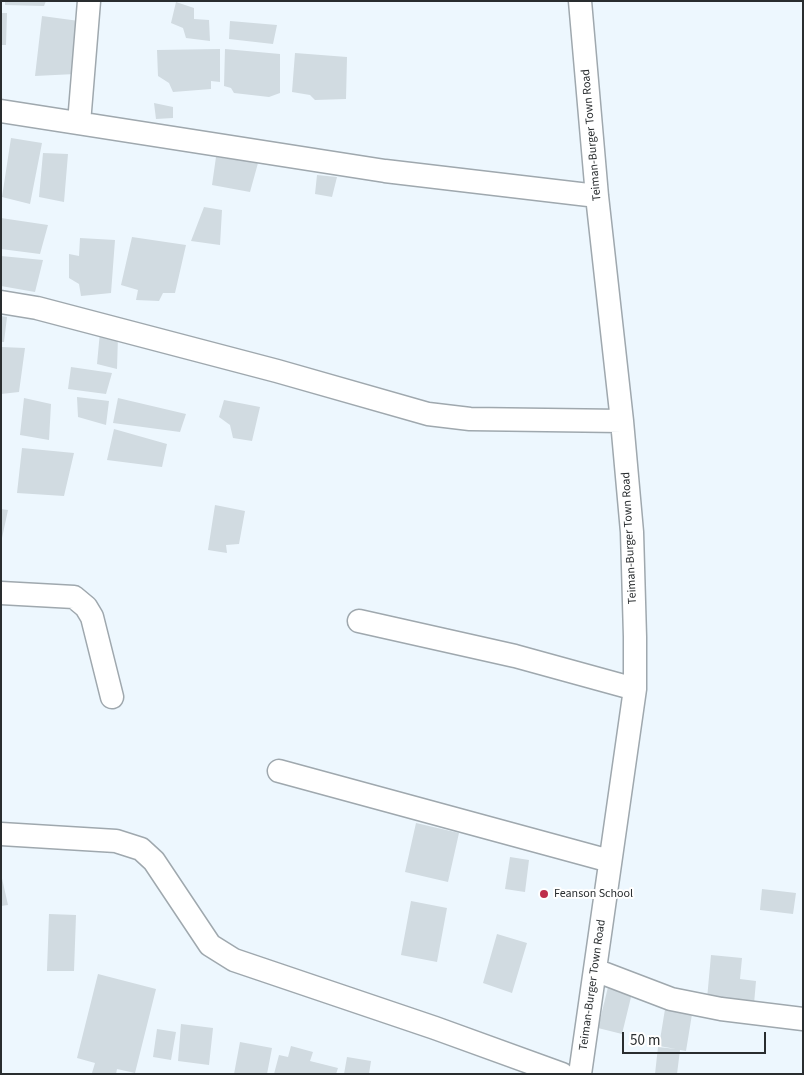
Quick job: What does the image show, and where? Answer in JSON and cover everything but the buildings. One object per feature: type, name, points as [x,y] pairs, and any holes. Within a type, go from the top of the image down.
[{"type":"street","points":[[79,123],[90,1]]},
{"type":"street","name":"Teiman-Burger Town Road","points":[[580,1],[597,196],[622,421],[632,532],[635,689],[580,1074]]},
{"type":"street","points":[[1,111],[385,171],[597,196]]},
{"type":"street","points":[[1,302],[37,308],[277,371],[428,414],[470,418],[622,421]]},
{"type":"street","points":[[1,593],[74,597],[86,606],[92,617],[112,696]]},
{"type":"street","points":[[359,621],[516,656],[635,689]]},
{"type":"street","points":[[279,771],[610,861]]},
{"type":"street","points":[[1,834],[116,842],[141,849],[154,861],[210,945],[234,960],[435,1028],[562,1074]]},
{"type":"street","points":[[595,970],[672,999],[721,1009],[803,1019]]},
{"type":"place","name":"Feanson School","points":[[544,894]]}]
